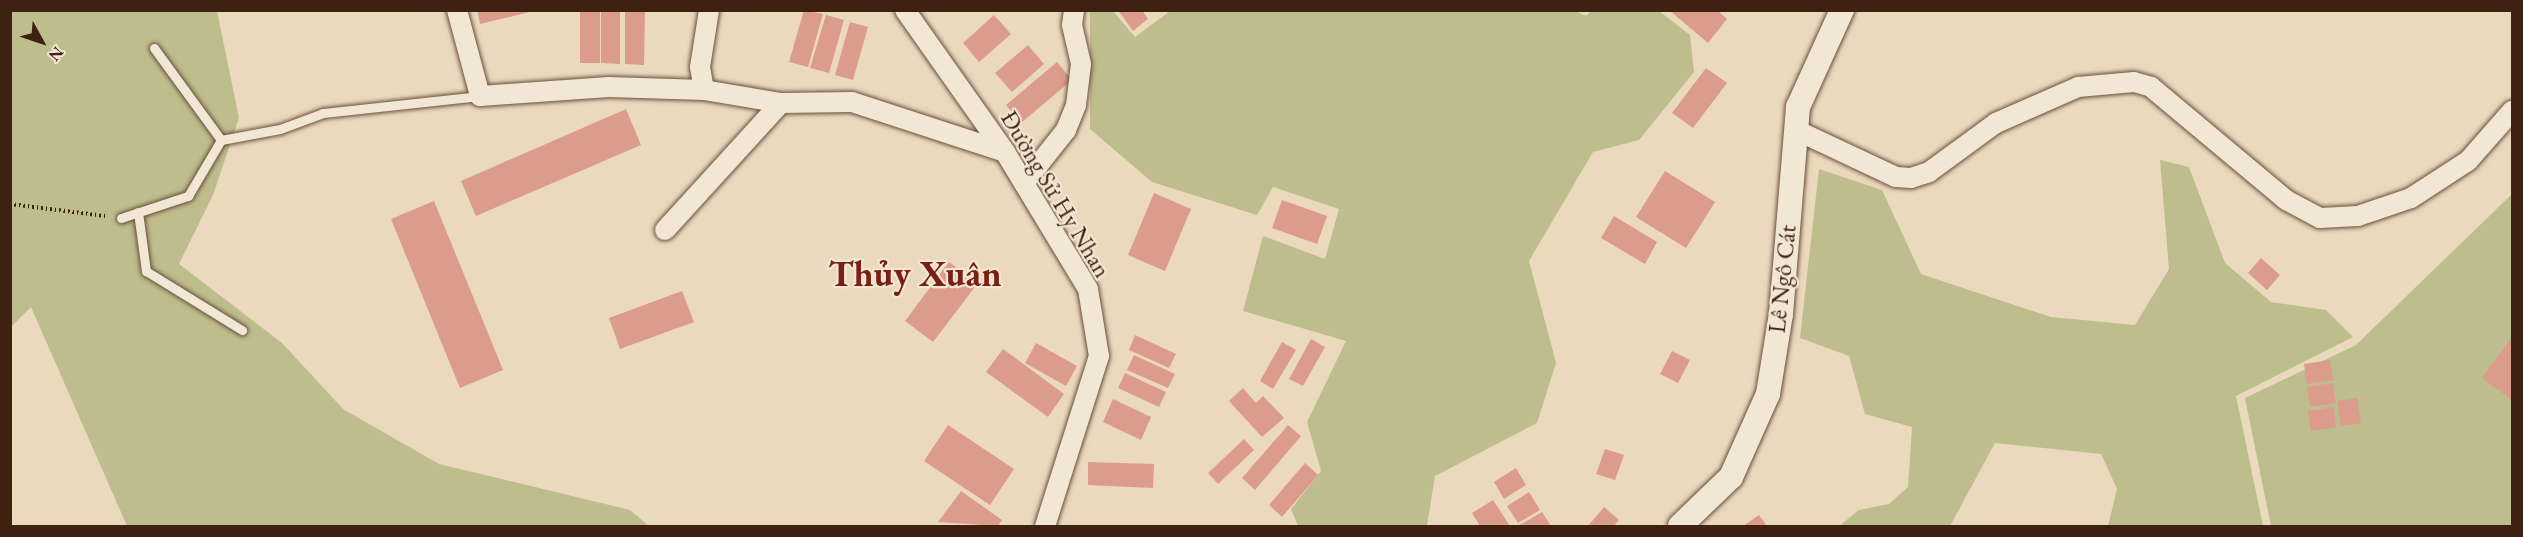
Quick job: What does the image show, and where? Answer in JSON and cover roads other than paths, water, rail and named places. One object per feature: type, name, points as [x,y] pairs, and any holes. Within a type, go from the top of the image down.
[{"type":"street","points":[[457,10],[480,96],[609,87],[704,90],[781,103],[852,102],[1005,152]]},
{"type":"street","points":[[704,90],[700,67],[708,10]]},
{"type":"street","name":"Đường Sử Hy Nhan","points":[[905,10],[1005,152],[1088,289],[1099,356],[1045,526]]},
{"type":"street","points":[[1024,183],[1066,130],[1076,105],[1081,64],[1074,10]]},
{"type":"street","name":"Lê Ngô Cát","points":[[1680,526],[1731,477],[1768,394],[1781,314],[1798,107],[1842,10]]},
{"type":"street","points":[[1796,130],[1896,177],[1911,178],[1929,172],[1996,123],[2078,87],[2134,82],[2151,87],[2286,200],[2320,218],[2358,216],[2411,198],[2468,161],[2512,111]]},
{"type":"street","points":[[665,230],[781,103]]},
{"type":"lane","points":[[154,48],[221,140]]},
{"type":"lane","points":[[121,218],[188,196],[221,140],[280,129],[323,113],[480,96]]},
{"type":"lane","points":[[138,212],[146,271],[242,330]]},
{"type":"district","name":"Thủy Xuân","points":[[915,274]]}]
